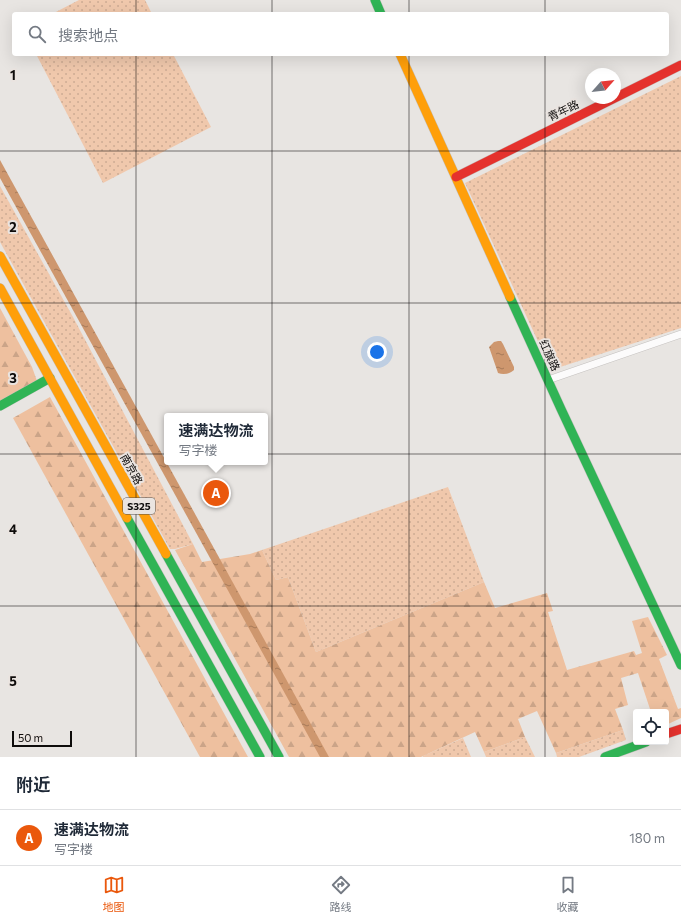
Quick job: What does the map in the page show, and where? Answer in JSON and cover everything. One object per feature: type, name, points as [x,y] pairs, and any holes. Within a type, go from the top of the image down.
[{"type":"main road","points":[[375,0],[380,12]]},
{"type":"main road","name":"红旗路","points":[[401,56],[548,380],[681,665]]},
{"type":"main road","name":"青年路","points":[[456,177],[681,65]]},
{"type":"main road","name":"南京路","points":[[0,256],[279,757]]},
{"type":"main road","name":"S325","points":[[0,288],[260,757]]},
{"type":"main road","points":[[0,406],[50,378]]},
{"type":"main road","points":[[669,733],[681,729]]},
{"type":"main road","points":[[605,757],[638,745]]},
{"type":"street","points":[[548,380],[681,334]]},
{"type":"shaded area","points":[[79,0],[145,0],[151,12],[56,12]]},
{"type":"shaded area","points":[[37,56],[174,56],[211,127],[103,183]]},
{"type":"shaded area","points":[[681,76],[681,328],[554,369],[547,361],[465,183]]},
{"type":"shaded area","points":[[0,186],[73,317],[193,544],[170,549],[0,242]]},
{"type":"shaded area","points":[[448,487],[484,582],[316,652],[288,577],[276,580],[262,550]]},
{"type":"shaded area","points":[[623,730],[626,740],[579,757],[557,757],[556,753]]},
{"type":"shaded area","points":[[525,737],[535,757],[486,757],[484,752]]},
{"type":"shaded area","points":[[463,738],[471,757],[423,757],[423,756]]},
{"type":"green space","points":[[0,308],[32,367],[37,381],[0,401]]},
{"type":"green space","points":[[50,397],[248,757],[200,757],[13,418]]},
{"type":"green space","points":[[193,544],[202,562],[250,554],[262,550],[276,580],[288,577],[316,652],[484,582],[495,608],[547,593],[553,611],[548,612],[567,670],[634,651],[636,655],[642,653],[632,621],[648,617],[667,655],[659,659],[678,709],[681,708],[681,718],[669,724],[669,709],[650,709],[638,673],[621,678],[628,705],[615,709],[623,730],[556,753],[537,711],[518,719],[525,737],[484,752],[475,732],[421,757],[289,757],[175,550]]},
{"type":"water","points":[[0,160],[164,458],[164,465],[168,465],[329,757],[320,757],[0,178]]},
{"type":"water","points":[[501,341],[503,344],[514,367],[514,370],[508,373],[498,373],[489,347],[494,342]]},
{"type":"traffic: fast","points":[[375,0],[380,12]]},
{"type":"traffic: fast","points":[[510,297],[681,665]]},
{"type":"traffic: fast","points":[[0,406],[50,378]]},
{"type":"traffic: fast","points":[[127,518],[260,757]]},
{"type":"traffic: fast","points":[[166,554],[279,757]]},
{"type":"traffic: fast","points":[[605,757],[638,745]]},
{"type":"traffic: slow","points":[[401,56],[510,297]]},
{"type":"traffic: slow","points":[[0,256],[166,554]]},
{"type":"traffic: slow","points":[[0,288],[127,518]]},
{"type":"traffic: jam","points":[[456,177],[681,65]]},
{"type":"traffic: jam","points":[[669,733],[681,729]]},
{"type":"place","name":"速满达物流","points":[[216,493]]}]
